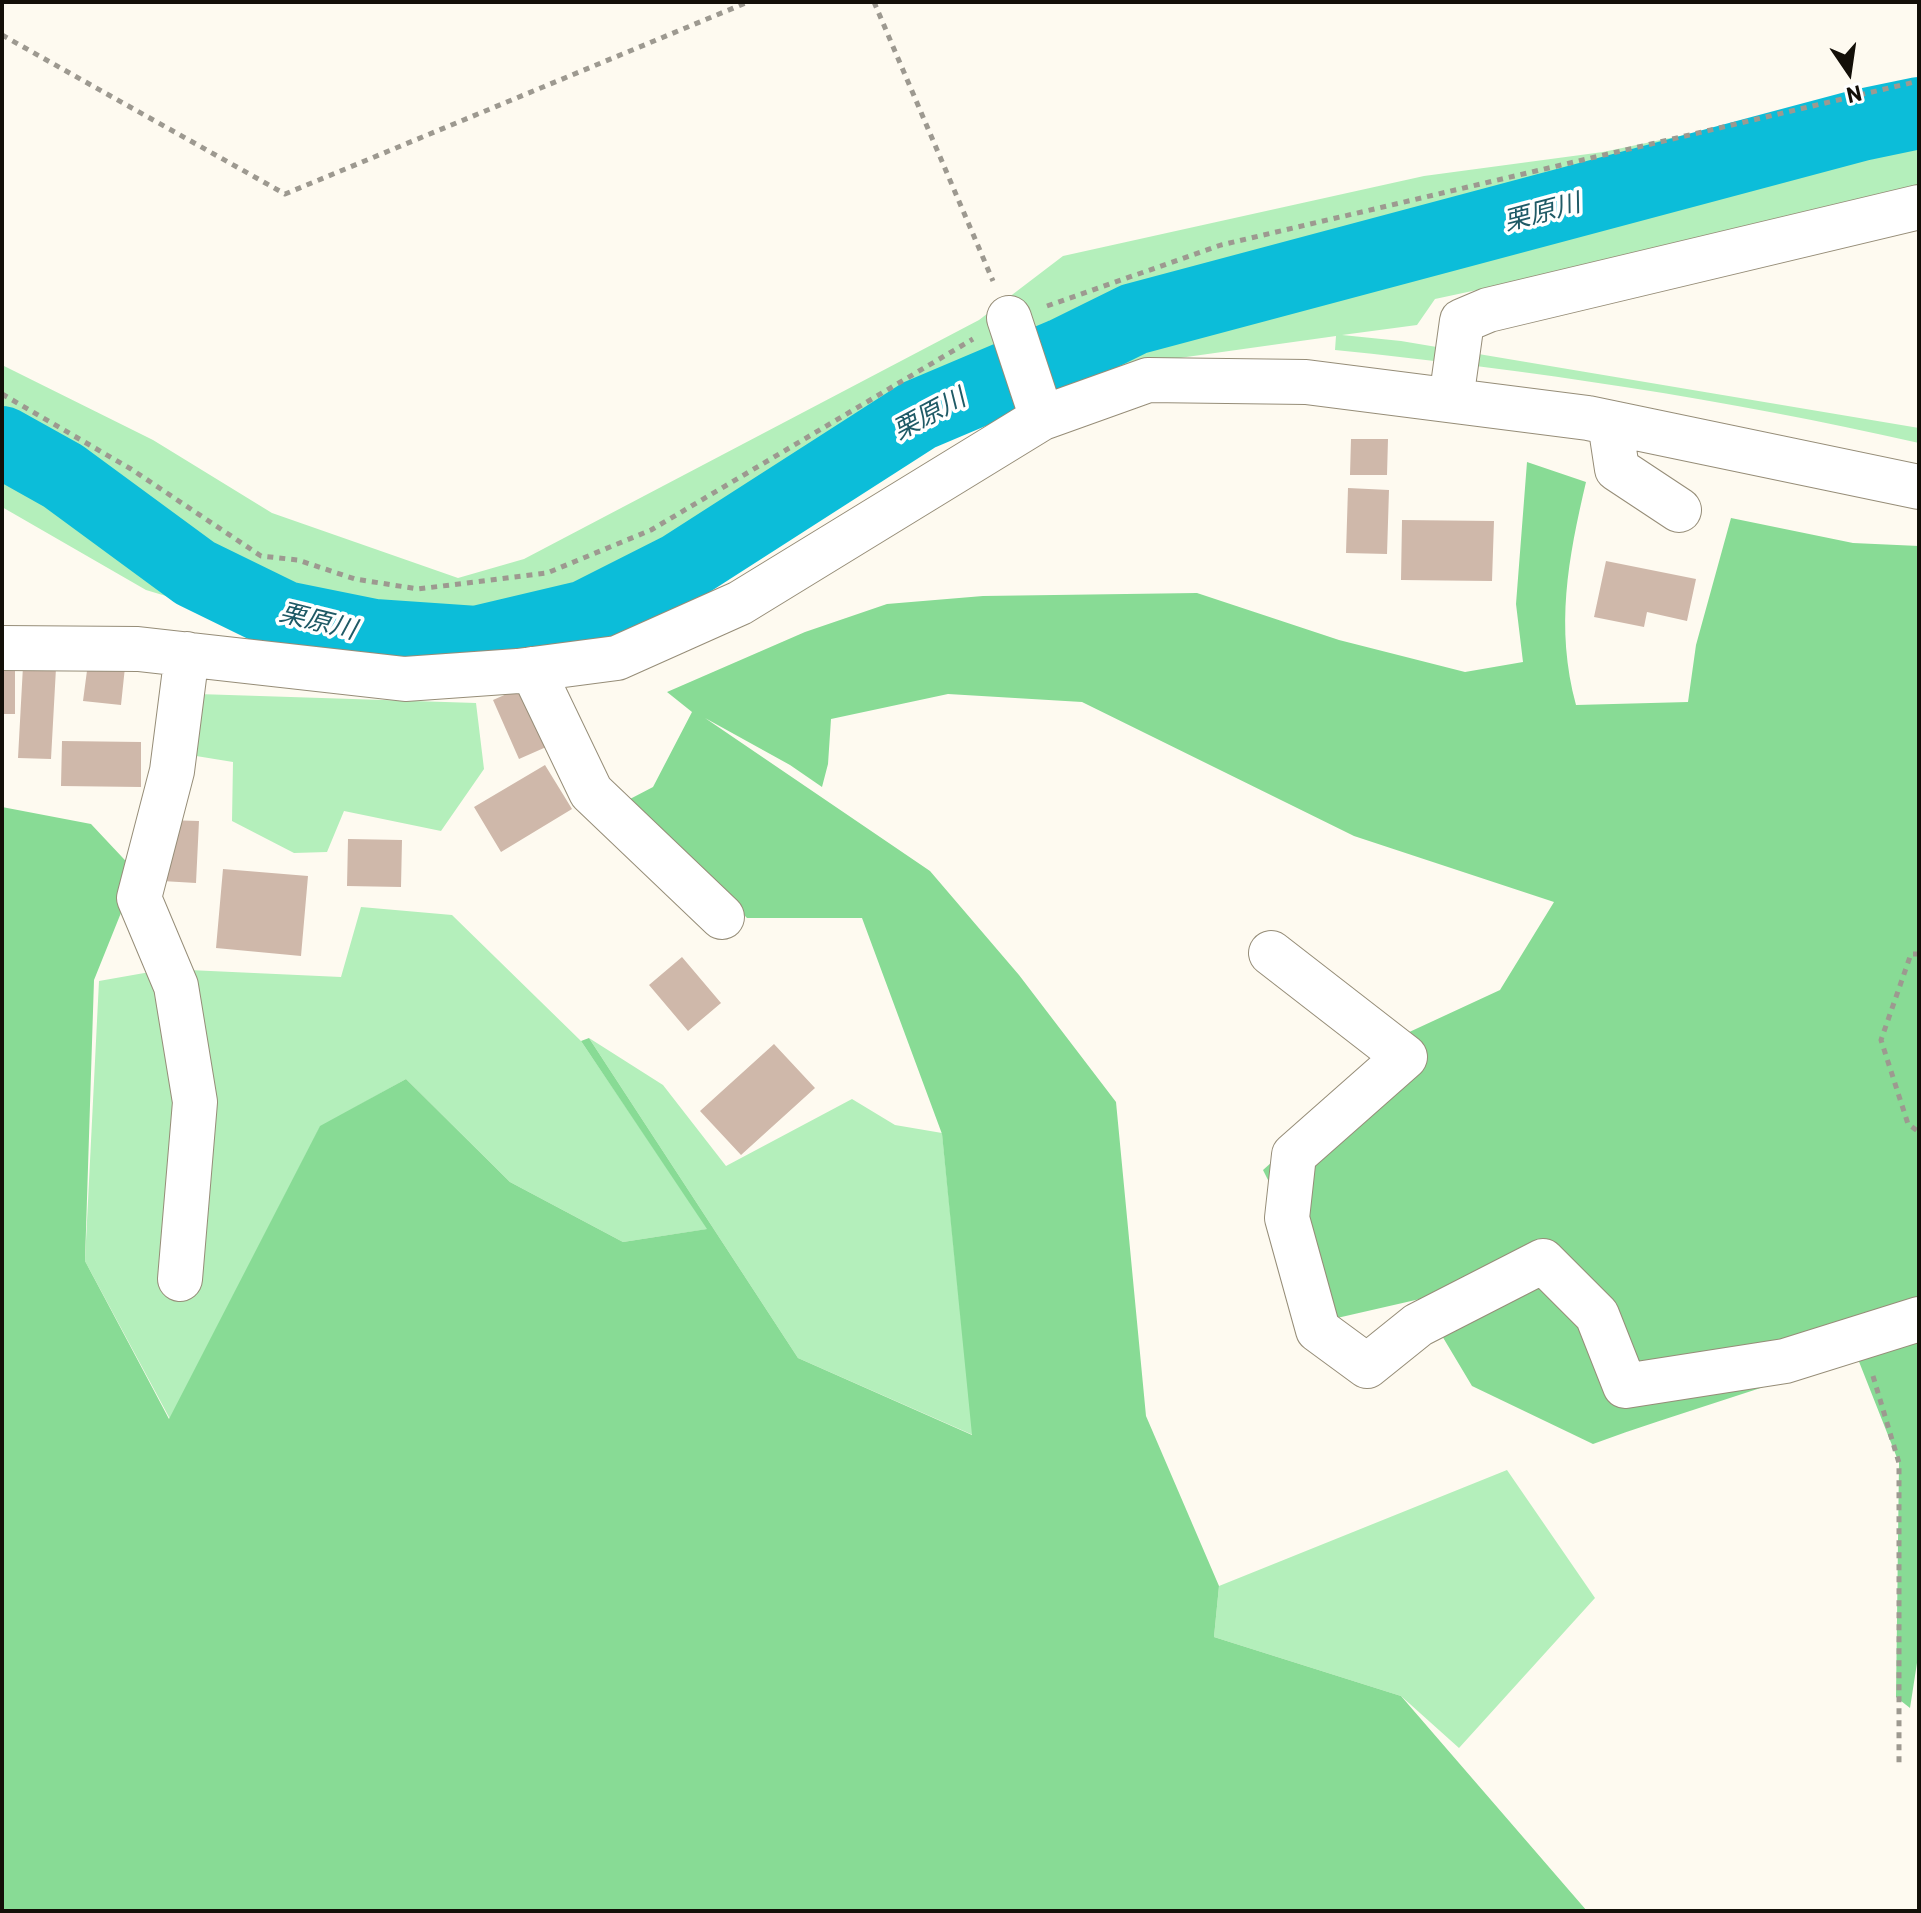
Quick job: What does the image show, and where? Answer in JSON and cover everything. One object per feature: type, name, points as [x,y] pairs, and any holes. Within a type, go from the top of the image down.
[{"type":"street","points":[[1451,400],[1462,321],[1488,310],[1919,207]]},
{"type":"street","points":[[1009,318],[1037,403]]},
{"type":"street","points":[[2,648],[138,649],[405,679],[532,669],[617,658],[740,603],[1037,403],[1148,380],[1306,382],[1451,400],[1610,423],[1919,487]]},
{"type":"street","points":[[1610,423],[1617,469],[1679,510]]},
{"type":"street","points":[[180,1279],[195,1102],[176,986],[139,898],[172,771],[187,654]]},
{"type":"street","points":[[532,669],[591,792],[722,917]]},
{"type":"street","points":[[1271,953],[1405,1057],[1294,1155],[1287,1218],[1318,1330],[1367,1366],[1418,1325],[1543,1261],[1597,1315],[1625,1386],[1785,1361],[1919,1319]]},
{"type":"path","points":[[2,35],[285,194],[748,2]]},
{"type":"path","points":[[874,2],[1009,318]]},
{"type":"path","points":[[2,394],[131,469],[261,556],[298,560],[355,579],[418,589],[547,573],[651,530],[1009,318],[1221,245],[1919,81]]},
{"type":"path","points":[[1919,954],[1911,954],[1881,1040],[1908,1124],[1919,1132]]},
{"type":"path","points":[[1861,1337],[1899,1463],[1899,1763]]},
{"type":"green space","points":[[1919,86],[1919,207],[1617,260],[1435,299],[1417,325],[1342,335],[1401,341],[1919,428],[1919,443],[1774,413],[1628,388],[1335,350],[1336,336],[1108,368],[935,446],[685,600],[555,651],[379,660],[146,590],[2,507],[2,365],[153,440],[272,513],[458,578],[524,559],[979,320],[1063,256],[1424,176],[1603,152]]},
{"type":"green space","points":[[1527,462],[1586,482],[1566,593],[1566,648],[1576,705],[1688,702],[1696,645],[1731,518],[1853,543],[1919,546],[1919,1650],[1910,1708],[1896,1697],[1899,1463],[1856,1354],[1593,1444],[1472,1386],[1420,1299],[1337,1318],[1263,1170],[1354,1089],[1405,1034],[1500,990],[1554,902],[1354,836],[1082,702],[948,694],[831,719],[828,764],[822,787],[790,765],[705,718],[930,871],[1019,975],[1116,1102],[1146,1416],[1219,1586],[1214,1637],[1401,1696],[1587,1911],[2,1911],[2,807],[91,824],[137,873],[94,980],[85,1261],[169,1419],[320,1126],[406,1079],[510,1182],[623,1242],[707,1229],[581,1041],[589,1038],[798,1358],[972,1435],[942,1134],[862,918],[747,918],[630,799],[653,787],[692,712],[667,692],[805,632],[887,604],[983,596],[1197,593],[1339,640],[1465,672],[1523,662],[1516,604]]},
{"type":"green space","points":[[198,694],[476,703],[484,769],[441,831],[344,811],[327,852],[294,853],[232,821],[233,762],[190,755]]},
{"type":"green space","points":[[361,907],[452,915],[581,1041],[708,1229],[623,1242],[510,1182],[406,1079],[320,1127],[170,1419],[85,1261],[99,981],[167,969],[341,977]]},
{"type":"green space","points":[[589,1038],[663,1085],[726,1166],[852,1099],[895,1125],[942,1133],[973,1435],[798,1358]]},
{"type":"green space","points":[[1507,1470],[1595,1598],[1459,1748],[1401,1696],[1214,1637],[1219,1586]]},
{"type":"building","points":[[1351,439],[1388,439],[1387,475],[1350,475]]},
{"type":"building","points":[[1348,488],[1389,490],[1387,554],[1346,553]]},
{"type":"building","points":[[1402,520],[1494,521],[1492,581],[1401,580]]},
{"type":"building","points":[[1606,561],[1696,579],[1687,621],[1647,612],[1644,627],[1594,617]]},
{"type":"building","points":[[88,663],[125,667],[121,705],[83,701]]},
{"type":"building","points":[[2,664],[15,665],[15,714],[2,714]]},
{"type":"building","points":[[23,666],[56,668],[51,759],[18,758]]},
{"type":"building","points":[[527,685],[553,744],[519,759],[493,700]]},
{"type":"building","points":[[62,741],[141,742],[141,787],[61,786]]},
{"type":"building","points":[[545,765],[572,809],[501,852],[474,807]]},
{"type":"building","points":[[166,820],[199,821],[196,883],[162,881]]},
{"type":"building","points":[[348,839],[402,840],[401,887],[347,886]]},
{"type":"building","points":[[223,869],[308,876],[301,956],[216,948]]},
{"type":"building","points":[[682,957],[721,1003],[688,1031],[649,985]]},
{"type":"building","points":[[774,1044],[815,1088],[741,1155],[700,1111]]},
{"type":"waterway","name":"栗原川","points":[[2,442],[63,476],[195,573],[285,617],[374,635],[476,642],[586,616],[679,569],[919,415],[1063,354],[1134,319],[1861,125],[1919,113]]}]
